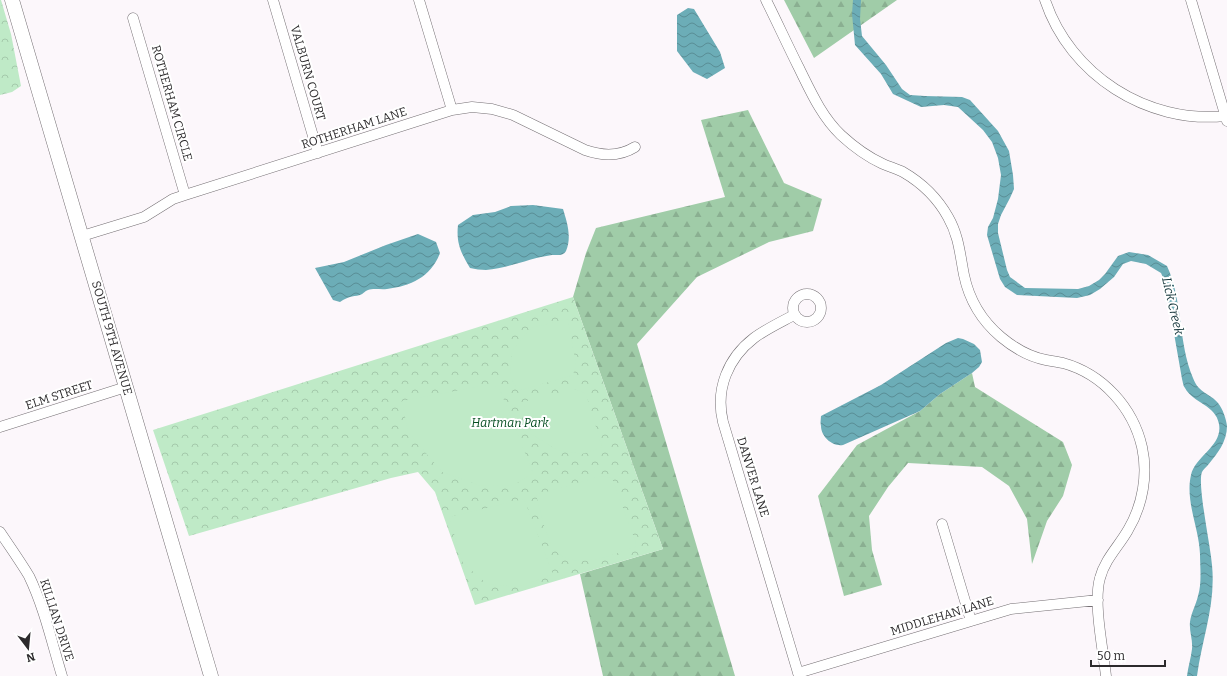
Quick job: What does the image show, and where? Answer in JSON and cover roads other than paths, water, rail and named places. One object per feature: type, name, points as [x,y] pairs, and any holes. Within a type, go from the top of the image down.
[{"type":"street","name":"SOUTH 9TH AVENUE","points":[[12,0],[211,676]]},
{"type":"street","name":"VALBURN COURT","points":[[273,0],[318,153]]},
{"type":"street","points":[[419,0],[452,110]]},
{"type":"street","points":[[766,0],[815,101],[841,135],[858,149],[881,163],[913,178],[926,189],[943,208],[958,240],[964,274],[969,291],[975,306],[990,326],[1001,337],[1023,351],[1045,360],[1071,366],[1088,374],[1107,387],[1128,413],[1136,429],[1143,452],[1143,489],[1139,507],[1132,523],[1108,558],[1099,585],[1098,600],[1106,676]]},
{"type":"street","points":[[1045,0],[1056,25],[1073,51],[1098,78],[1117,91],[1141,104],[1176,114],[1226,118],[1191,0]]},
{"type":"street","name":"ROTHERHAM CIRCLE","points":[[133,18],[185,195]]},
{"type":"street","name":"ROTHERHAM LANE","points":[[82,236],[144,217],[173,199],[452,110],[472,107],[492,109],[513,115],[585,150],[598,154],[616,154],[635,147]]},
{"type":"street","name":"DANVER LANE","points":[[794,315],[754,338],[739,352],[731,362],[725,377],[720,402],[723,422],[798,674]]},
{"type":"street","name":"ELM STREET","points":[[0,427],[126,387]]},
{"type":"street","points":[[942,524],[971,621]]},
{"type":"street","name":"KILLIAN DRIVE","points":[[0,532],[19,560],[33,586],[62,676]]},
{"type":"street","name":"MIDDLEHAN LANE","points":[[798,674],[1011,609],[1098,600]]},
{"type":"water","name":"Lick Creek","points":[[853,0],[861,0],[860,19],[862,36],[886,65],[902,89],[910,95],[962,97],[970,100],[998,131],[1009,151],[1013,175],[1014,189],[998,224],[998,233],[1010,277],[1025,288],[1078,289],[1089,286],[1099,280],[1118,256],[1129,252],[1148,255],[1167,266],[1176,293],[1188,365],[1198,387],[1220,405],[1227,426],[1227,432],[1221,447],[1215,457],[1202,471],[1201,479],[1213,580],[1208,621],[1197,676],[1187,676],[1192,649],[1190,629],[1191,615],[1200,586],[1200,554],[1191,505],[1190,485],[1191,475],[1194,468],[1217,439],[1219,424],[1214,412],[1193,397],[1184,386],[1165,282],[1161,273],[1146,264],[1131,261],[1123,264],[1114,277],[1100,289],[1090,295],[1077,298],[1017,295],[1005,287],[1000,279],[987,235],[988,227],[993,218],[998,199],[1001,175],[998,158],[992,142],[983,130],[958,107],[944,105],[921,107],[893,94],[881,74],[855,45],[852,14]]},
{"type":"water","points":[[688,8],[694,9],[720,52],[725,68],[707,79],[693,72],[677,51],[677,15]]},
{"type":"water","points":[[533,205],[563,209],[569,235],[568,246],[565,253],[560,255],[544,256],[495,269],[484,270],[470,268],[460,248],[458,225],[473,215],[495,212],[511,206]]},
{"type":"water","points":[[418,234],[436,242],[440,253],[426,274],[412,283],[396,288],[368,290],[361,295],[348,298],[340,302],[333,300],[315,268],[344,262]]},
{"type":"water","points":[[958,338],[974,344],[980,350],[982,362],[972,373],[940,394],[920,411],[843,445],[831,443],[825,437],[821,430],[821,416],[881,385],[946,343]]},
{"type":"park label","name":"Hartman Park","points":[[510,423]]}]
